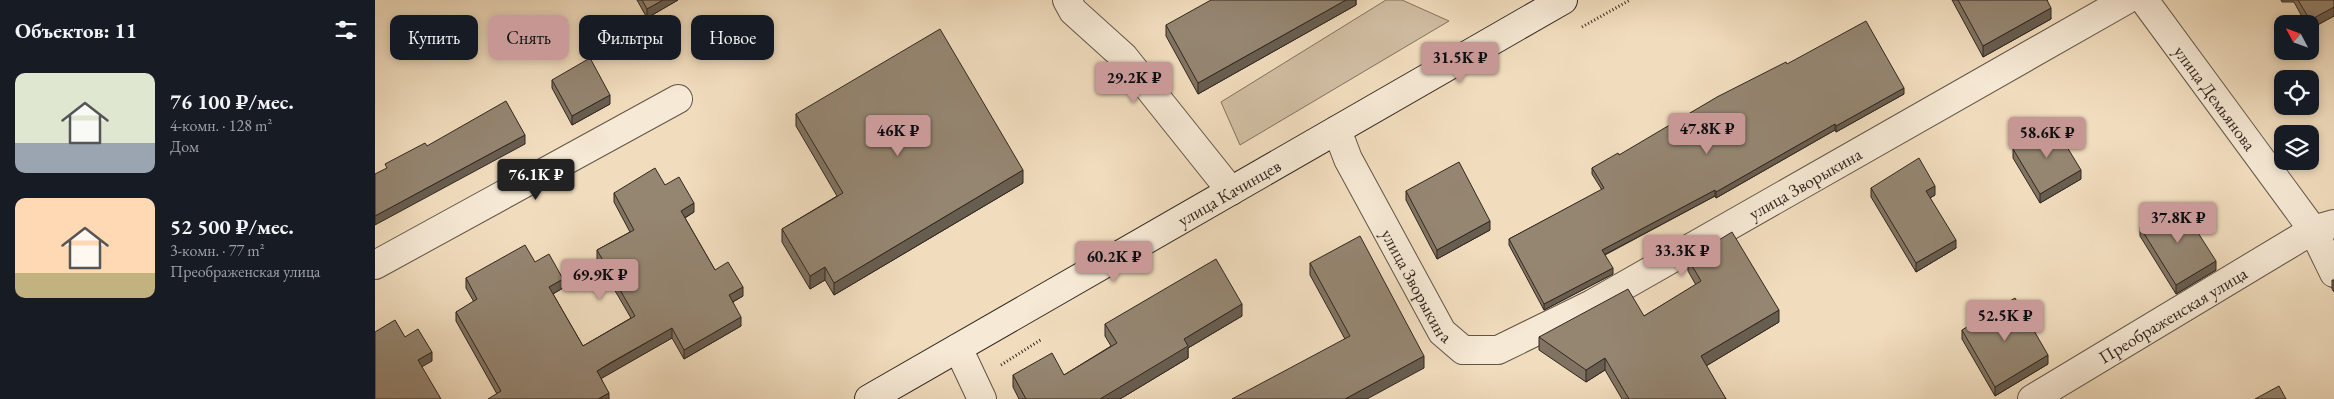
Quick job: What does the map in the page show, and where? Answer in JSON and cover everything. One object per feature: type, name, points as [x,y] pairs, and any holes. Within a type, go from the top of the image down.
[{"type":"street","points":[[1067,0],[1073,11],[1124,57],[1231,191]]},
{"type":"street","name":"улица Качинцев","points":[[869,399],[1563,0]]},
{"type":"street","name":"улица Зворыкина","points":[[1337,130],[1349,159],[1442,332],[1463,350],[1497,350],[1592,304],[2126,0]]},
{"type":"street","name":"улица Демьянова","points":[[2144,0],[2323,227],[2334,273]]},
{"type":"street","points":[[375,265],[677,99]]},
{"type":"street","name":"Преображенская улица","points":[[2032,399],[2323,227]]},
{"type":"street","points":[[958,348],[982,399]]},
{"type":"shaded area","points":[[1386,0],[1402,0],[1449,21],[1240,145],[1221,102]]},
{"type":"building","points":[[642,0],[663,0],[647,9]]},
{"type":"building","points":[[1211,0],[1346,0],[1198,83],[1166,25]]},
{"type":"building","points":[[1958,0],[2047,0],[2051,8],[1983,46]]},
{"type":"building","points":[[2298,0],[2334,0],[2334,7],[2319,15],[2307,15]]},
{"type":"building","points":[[1866,21],[1904,88],[1836,126],[1835,124],[1716,192],[1715,190],[1602,250],[1613,268],[1544,304],[1509,239],[1604,188],[1592,168],[1618,153],[1619,155],[1717,97],[1786,62],[1787,64]]},
{"type":"building","points":[[940,29],[1023,170],[834,283],[825,267],[810,276],[782,229],[843,193],[796,114]]},
{"type":"building","points":[[587,60],[591,60],[610,95],[572,116],[552,80]]},
{"type":"building","points":[[506,101],[525,135],[375,216],[375,174],[387,168],[385,164],[425,143],[427,146]]},
{"type":"building","points":[[2053,124],[2081,170],[2040,194],[2013,149]]},
{"type":"building","points":[[1919,158],[1935,186],[1926,191],[1956,240],[1916,263],[1871,188]]},
{"type":"building","points":[[1459,162],[1490,221],[1437,250],[1406,191]]},
{"type":"building","points":[[655,168],[665,185],[679,177],[694,203],[681,211],[715,270],[728,262],[743,287],[729,295],[741,317],[684,350],[672,328],[610,363],[597,371],[609,393],[598,399],[488,399],[501,391],[456,312],[477,299],[466,278],[525,245],[535,262],[549,254],[563,279],[549,287],[583,346],[635,316],[597,250],[634,230],[614,193]]},
{"type":"building","points":[[2179,203],[2216,261],[2176,285],[2140,227]]},
{"type":"building","points":[[1732,232],[1779,310],[1701,356],[1726,399],[1629,399],[1605,358],[1586,370],[1539,337],[1628,289],[1644,316],[1701,281],[1688,259]]},
{"type":"building","points":[[1360,236],[1424,356],[1345,399],[1232,399],[1350,336],[1310,263]]},
{"type":"building","points":[[1216,259],[1242,304],[1184,339],[1188,346],[1100,399],[1026,399],[1013,375],[1052,353],[1064,375],[1117,343],[1105,324]]},
{"type":"building","points":[[2015,298],[2048,355],[1995,387],[1962,330]]},
{"type":"building","points":[[395,320],[405,337],[418,329],[432,352],[418,360],[441,399],[375,399],[375,332]]},
{"type":"building","points":[[2279,386],[2286,399],[2255,399]]}]
